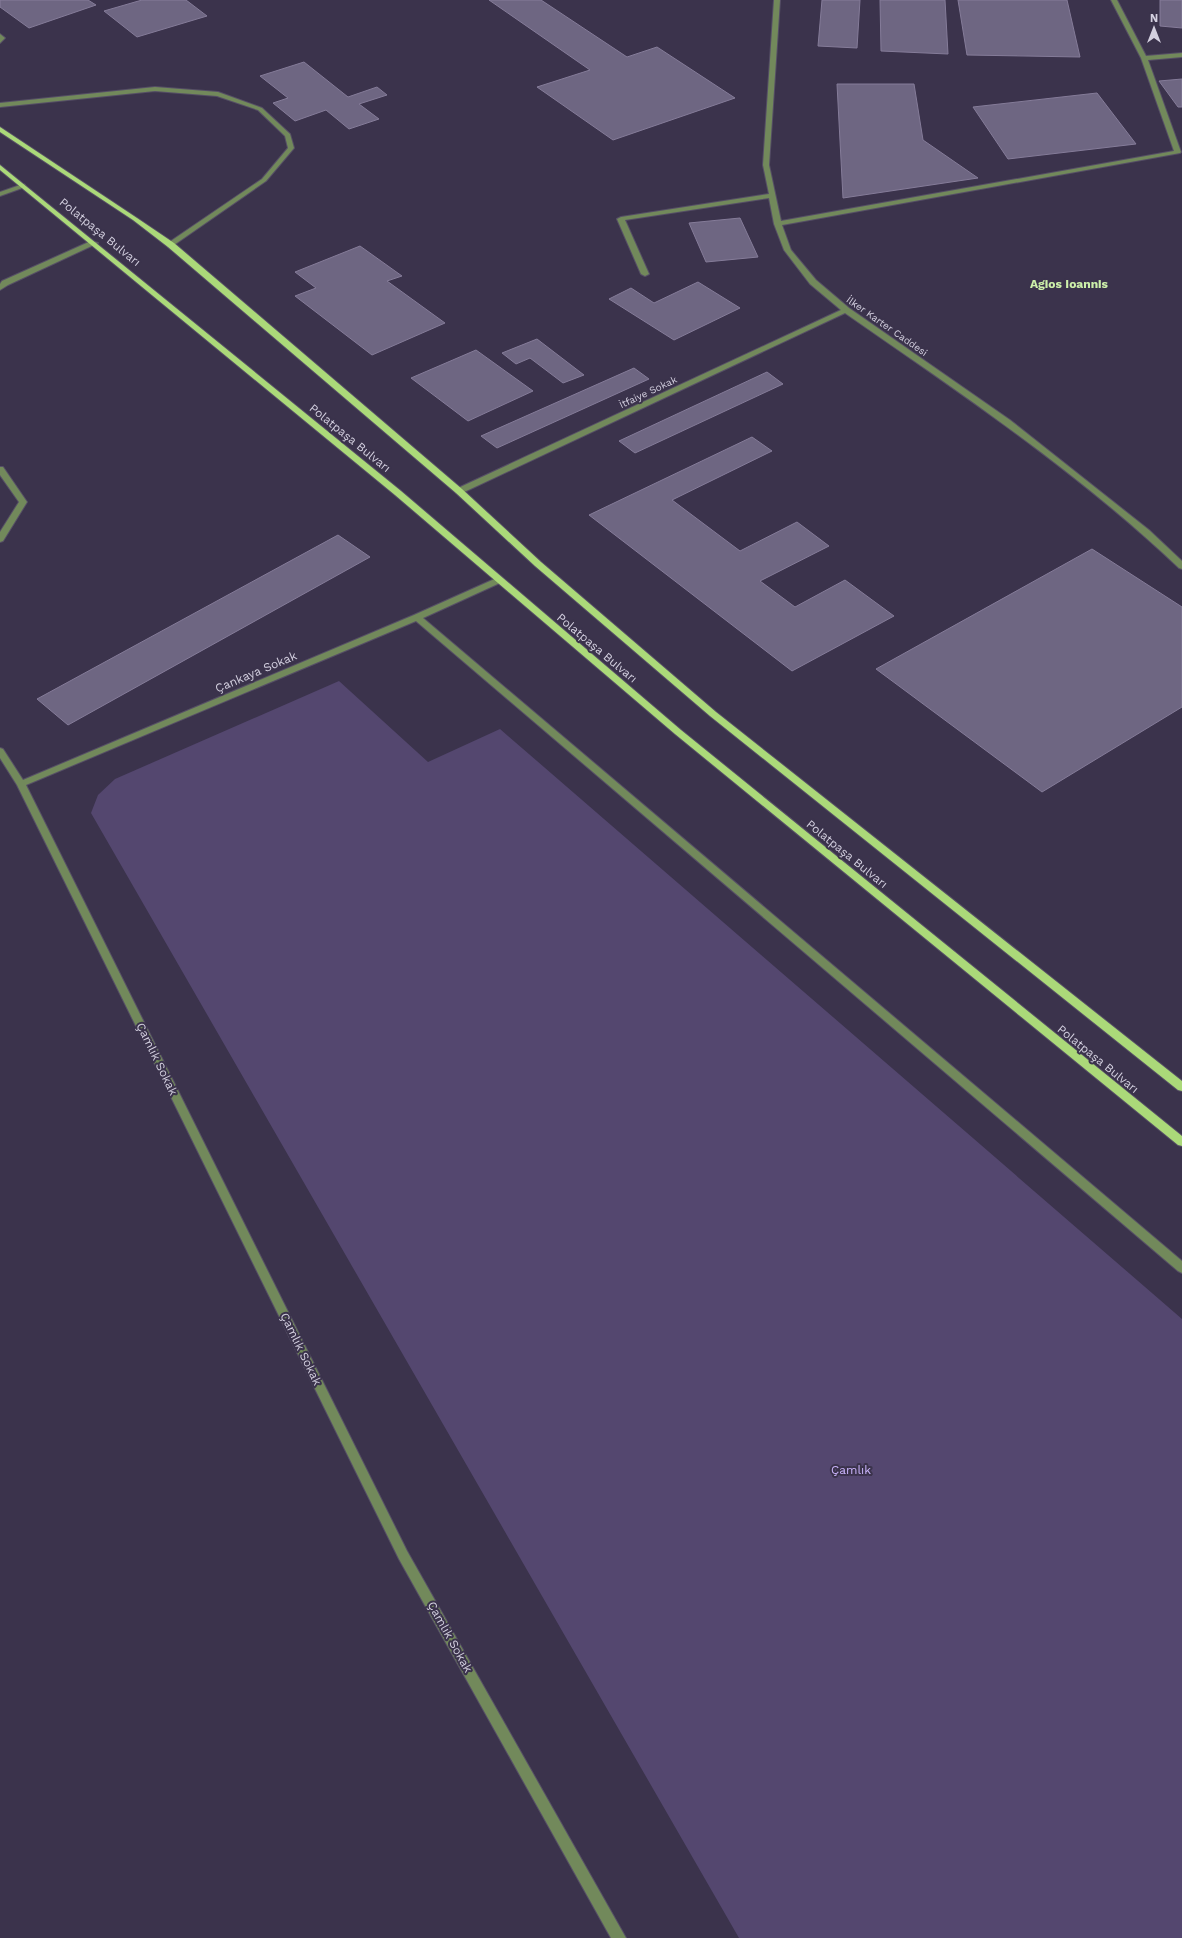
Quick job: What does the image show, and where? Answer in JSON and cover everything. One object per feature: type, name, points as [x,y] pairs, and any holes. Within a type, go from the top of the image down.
[{"type":"main road","name":"Polatpaşa Bulvarı","points":[[0,130],[136,219],[171,245],[458,491],[538,564],[713,714],[1182,1087]]},
{"type":"main road","name":"Polatpaşa Bulvarı","points":[[0,167],[398,493],[678,732],[1182,1142]]},
{"type":"street","name":"İlker Karter Caddesi","points":[[777,0],[766,165],[778,224],[788,250],[813,282],[846,310],[1007,422],[1146,532],[1182,566]]},
{"type":"street","points":[[778,224],[1180,154],[1144,58],[1114,0]]},
{"type":"street","points":[[0,36],[2,38],[0,41]]},
{"type":"street","points":[[1144,58],[1182,55]]},
{"type":"street","points":[[0,105],[155,89],[218,94],[260,109],[288,135],[291,148],[264,180],[171,245]]},
{"type":"street","points":[[0,194],[23,186]]},
{"type":"street","points":[[645,274],[621,219],[772,196]]},
{"type":"street","points":[[0,288],[5,283],[94,243]]},
{"type":"street","name":"İtfaiye Sokak","points":[[458,491],[846,310]]},
{"type":"street","points":[[0,469],[23,502],[0,539]]},
{"type":"street","name":"Çankaya Sokak","points":[[21,784],[417,617],[500,580]]},
{"type":"street","points":[[417,617],[1182,1268]]},
{"type":"street","name":"Çamlık Sokak","points":[[0,751],[21,784],[403,1555],[620,1938]]},
{"type":"green space","name":"Çamlık","points":[[339,681],[428,762],[500,729],[1182,1319],[1182,1938],[739,1938],[91,813],[98,795],[115,779]]},
{"type":"building","points":[[0,0],[88,0],[96,5],[29,28],[0,7]]},
{"type":"building","points":[[142,0],[186,0],[207,16],[137,37],[104,11]]},
{"type":"building","points":[[489,0],[541,0],[627,57],[657,47],[735,98],[613,140],[537,87],[590,70]]},
{"type":"building","points":[[822,0],[860,0],[857,48],[818,46]]},
{"type":"building","points":[[880,0],[945,0],[948,54],[881,51]]},
{"type":"building","points":[[958,0],[1067,0],[1080,57],[967,55]]},
{"type":"building","points":[[1160,0],[1182,0],[1182,28],[1160,26]]},
{"type":"building","points":[[304,62],[348,97],[377,87],[387,95],[359,104],[379,119],[349,129],[326,110],[295,121],[273,103],[288,98],[260,76]]},
{"type":"building","points":[[1182,79],[1182,107],[1178,107],[1159,81]]},
{"type":"building","points":[[837,84],[914,84],[923,140],[978,178],[843,198]]},
{"type":"building","points":[[1097,93],[1136,144],[1008,159],[973,107]]},
{"type":"building","points":[[740,218],[758,257],[706,262],[689,223]]},
{"type":"building","points":[[360,246],[402,276],[387,281],[445,323],[372,355],[295,296],[316,288],[295,272]]},
{"type":"building","points":[[698,282],[740,308],[674,340],[609,299],[631,288],[654,303]]},
{"type":"building","points":[[537,339],[584,375],[563,383],[530,358],[516,364],[502,353]]},
{"type":"building","points":[[476,350],[533,391],[468,421],[411,378]]},
{"type":"building","points":[[634,368],[649,379],[497,448],[481,436]]},
{"type":"building","points":[[767,372],[783,384],[635,453],[619,441]]},
{"type":"building","points":[[752,437],[772,451],[672,500],[740,551],[797,522],[829,546],[760,581],[795,607],[845,580],[894,616],[792,671],[589,515]]},
{"type":"building","points":[[338,535],[370,557],[68,725],[37,699]]},
{"type":"building","points":[[1092,549],[1182,607],[1182,707],[1042,792],[876,669]]},
{"type":"district","name":"Agios Ioannis","points":[[1069,284]]}]
